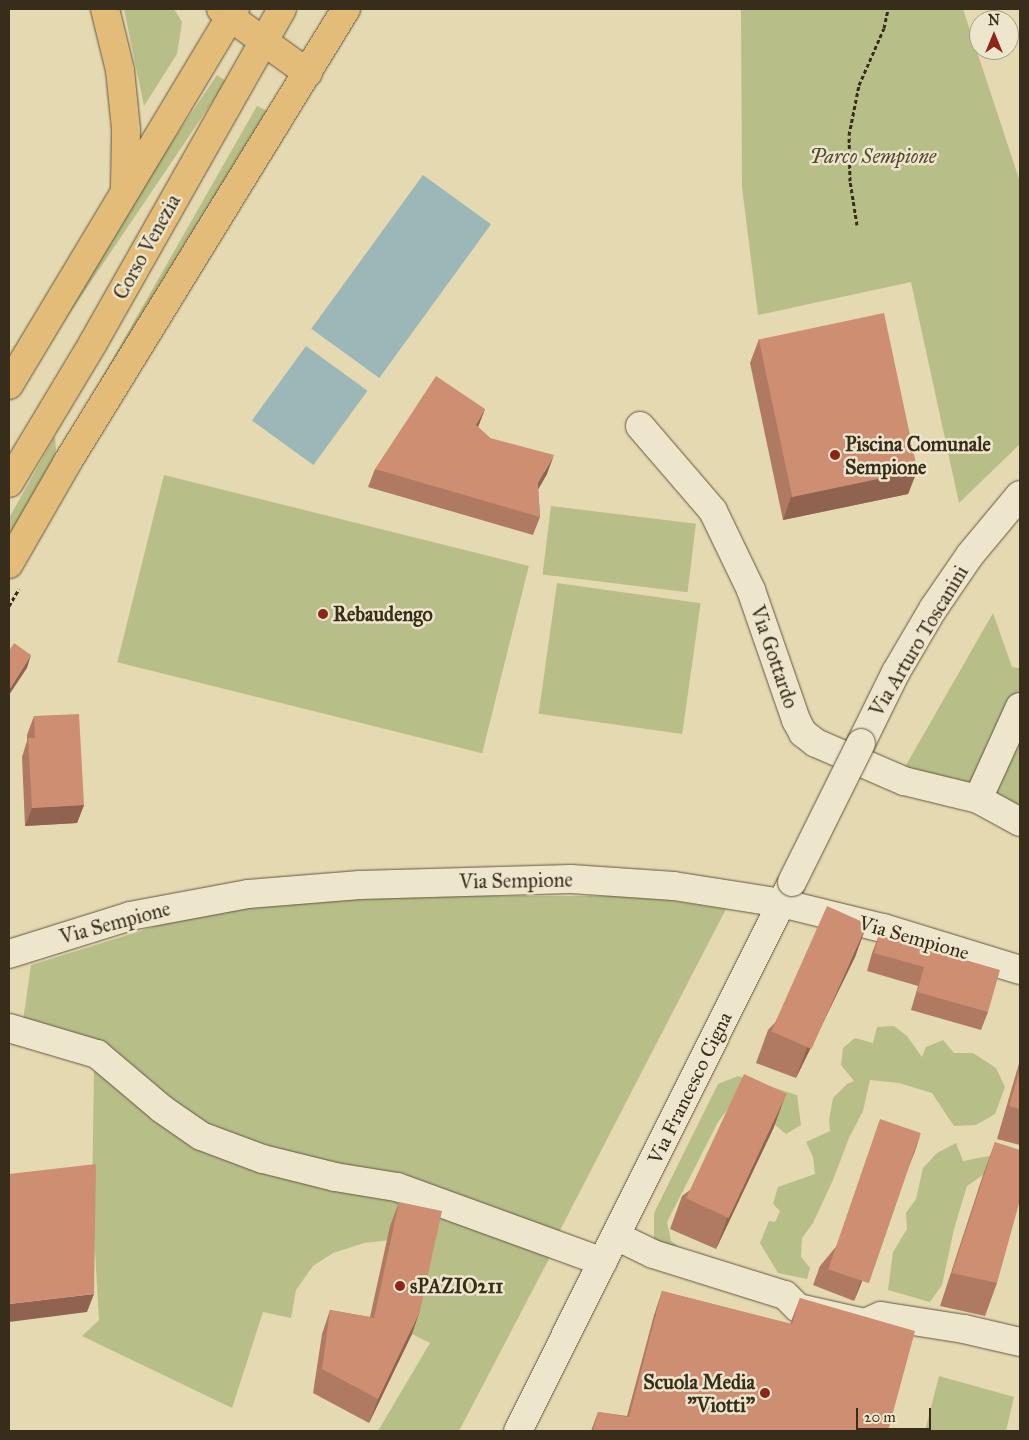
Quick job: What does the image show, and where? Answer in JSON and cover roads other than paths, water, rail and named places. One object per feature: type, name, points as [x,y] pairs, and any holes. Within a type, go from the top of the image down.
[{"type":"main road","points":[[105,9],[120,70],[126,129],[125,190]]},
{"type":"main road","points":[[9,564],[67,463],[346,9]]},
{"type":"main road","name":"Corso Venezia","points":[[9,483],[93,343],[263,41],[278,10]]},
{"type":"main road","points":[[9,385],[228,12],[263,41],[308,73]]},
{"type":"main road","points":[[67,463],[72,420],[93,343]]},
{"type":"street","name":"Via Gottardo","points":[[640,426],[713,511],[751,590],[796,720],[803,733],[816,743],[904,781],[978,799],[1020,822]]},
{"type":"street","name":"Via Arturo Toscanini","points":[[861,743],[896,672],[933,609],[970,555],[1020,495]]},
{"type":"street","points":[[978,799],[1020,706]]},
{"type":"street","name":"Via Francesco Cigna","points":[[518,1431],[861,743]]},
{"type":"street","name":"Via Sempione","points":[[9,954],[98,925],[163,908],[248,894],[320,887],[516,879],[593,879],[688,887],[787,892],[883,928],[1020,970]]},
{"type":"street","points":[[9,1028],[97,1054],[162,1109],[201,1136],[263,1159],[335,1178],[397,1187],[603,1262]]},
{"type":"street","points":[[616,1236],[654,1254],[785,1295],[798,1308],[866,1323],[880,1316],[964,1329],[1020,1342]]},
{"type":"water","points":[[423,175],[491,224],[379,378],[311,329]]},
{"type":"water","points":[[306,346],[367,391],[313,465],[252,420]]},
{"type":"place","name":"Piscina Comunale Sempione","points":[[835,455]]},
{"type":"place","name":"Rebaudengo","points":[[323,614]]},
{"type":"place","name":"sPAZIO211","points":[[400,1286]]},
{"type":"place","name":"Scuola Media \"Viotti\"","points":[[765,1393]]},
{"type":"park label","name":"Parco Sempione","points":[[873,156]]}]
